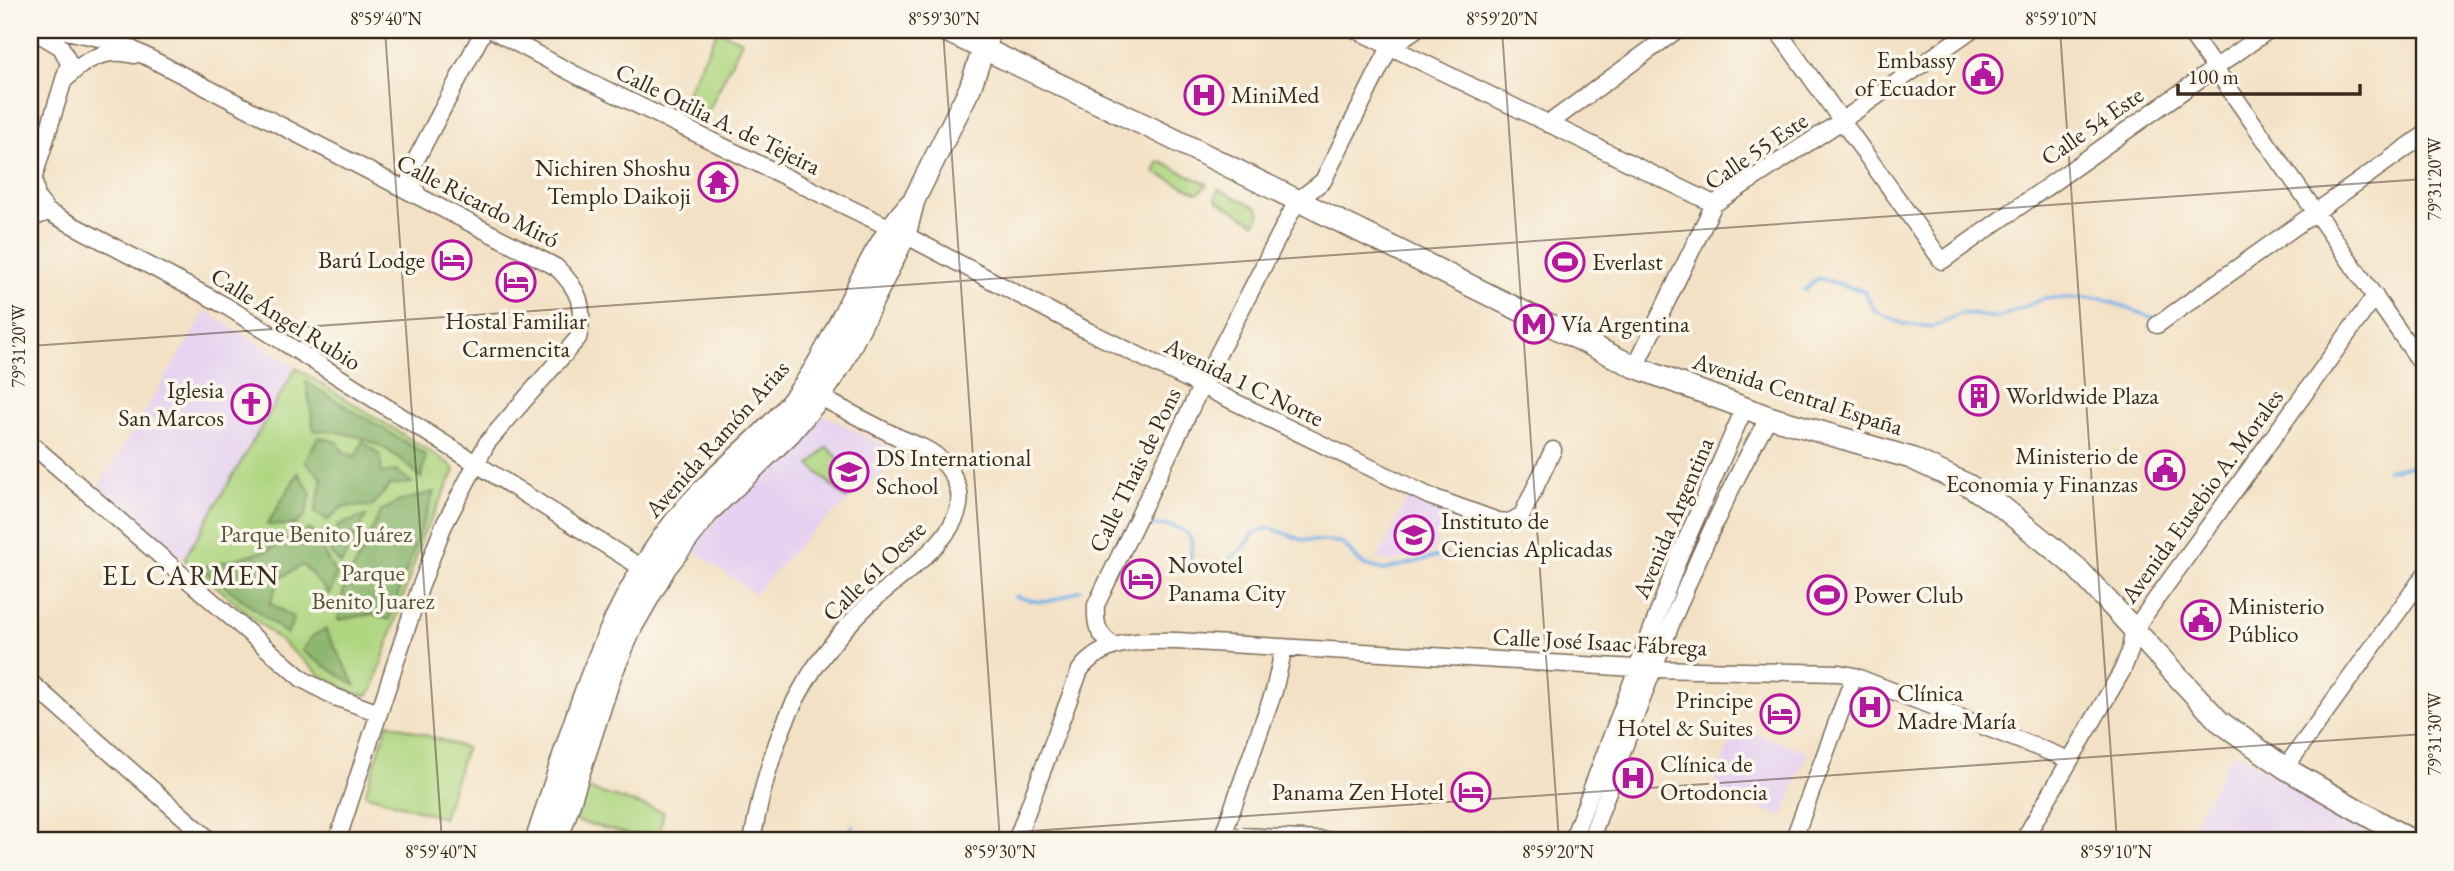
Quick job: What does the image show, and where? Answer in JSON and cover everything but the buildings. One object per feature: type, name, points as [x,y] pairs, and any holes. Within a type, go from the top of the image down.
[{"type":"main road","name":"Avenida Central España","points":[[944,30],[988,39],[1297,201],[1635,367],[1744,409],[1911,458],[1968,485],[2002,507],[2076,567],[2219,721],[2285,768],[2412,841]]},
{"type":"main road","name":"Avenida Ramón Arias","points":[[555,826],[599,653],[642,568],[689,504],[773,424],[800,391],[914,200],[970,88],[988,39]]},
{"type":"main road","name":"Avenida Ramón Arias","points":[[536,841],[555,826],[611,674],[665,568],[710,510],[790,433],[820,397],[842,363],[897,231]]},
{"type":"main road","points":[[642,568],[650,578],[649,597]]},
{"type":"street","name":"Calle Ricardo Miró","points":[[61,30],[92,32],[118,42],[140,56],[418,195],[556,267],[572,282],[582,301],[583,321],[578,338],[487,443],[443,527],[337,841]]},
{"type":"street","points":[[418,195],[410,178],[411,169],[484,30]]},
{"type":"street","name":"Calle Otilia A. de Tejeira","points":[[492,30],[576,75],[897,231]]},
{"type":"street","points":[[1356,30],[1714,204]]},
{"type":"street","points":[[1297,201],[1323,181],[1391,47],[1415,30]]},
{"type":"street","points":[[1548,124],[1677,30]]},
{"type":"street","points":[[1777,30],[1840,122]]},
{"type":"street","name":"Calle 55 Este","points":[[1635,367],[1714,204],[1840,122],[1971,30]]},
{"type":"street","points":[[2188,30],[2424,367]]},
{"type":"street","name":"Calle 54 Este","points":[[1840,122],[1942,261],[2269,30]]},
{"type":"street","points":[[30,219],[48,212],[32,186],[66,79],[67,55],[54,41],[36,31]]},
{"type":"street","points":[[66,79],[82,65],[100,55],[114,53],[140,56]]},
{"type":"street","points":[[2157,326],[2424,135]]},
{"type":"street","points":[[382,177],[411,169]]},
{"type":"street","name":"Calle Thais de Pons","points":[[1113,645],[1101,637],[1095,624],[1096,605],[1201,387],[1297,201]]},
{"type":"street","name":"Calle Ángel Rubio","points":[[48,212],[226,306],[642,568]]},
{"type":"street","name":"Avenida 1 C Norte","points":[[897,231],[1201,387],[1429,496],[1504,522],[1522,515],[1553,450]]},
{"type":"street","name":"Avenida Eusebio A. Morales","points":[[2023,841],[2122,671],[2130,651],[2133,631],[2375,296]]},
{"type":"street","name":"Calle 61 Oeste","points":[[752,841],[771,754],[783,722],[806,680],[853,620],[939,542],[954,524],[959,507],[958,490],[941,460],[820,397]]},
{"type":"street","name":"Avenida Argentina","points":[[1654,643],[1681,552],[1744,409]]},
{"type":"street","name":"Avenida Argentina","points":[[1572,841],[1607,742],[1746,457],[1769,417]]},
{"type":"street","points":[[30,443],[302,679],[335,697],[379,713]]},
{"type":"street","points":[[487,443],[488,460],[494,476]]},
{"type":"street","points":[[1729,445],[1737,443],[1742,446],[1746,457]]},
{"type":"street","points":[[2285,768],[2424,576]]},
{"type":"street","name":"Calle José Isaac Fábrega","points":[[1113,645],[1167,641],[1644,668],[1854,676],[2070,760]]},
{"type":"street","points":[[1016,841],[1071,686],[1084,665],[1095,654],[1113,645]]},
{"type":"street","points":[[1284,647],[1274,691],[1222,838],[1339,841]]},
{"type":"street","name":"Avenida Argentina","points":[[1590,841],[1623,747],[1644,668]]},
{"type":"street","points":[[1793,841],[1854,676]]},
{"type":"street","points":[[30,682],[211,841]]},
{"type":"street","points":[[1607,742],[1623,747]]},
{"type":"shaded area","points":[[206,311],[296,368],[184,559],[99,486]]},
{"type":"shaded area","points":[[819,413],[903,455],[808,535],[754,594],[691,548],[735,499],[790,449]]},
{"type":"shaded area","name":"Instituto de Ciencias Aplicadas","points":[[1408,498],[1445,515],[1433,552],[1388,562],[1378,558]]},
{"type":"shaded area","points":[[1736,726],[1807,752],[1783,817],[1711,791]]},
{"type":"shaded area","points":[[2234,752],[2367,828],[2359,841],[2182,841]]},
{"type":"green space","points":[[718,30],[742,41],[708,112],[683,100]]},
{"type":"green space","points":[[1159,161],[1207,184],[1200,192],[1196,192],[1154,172]]},
{"type":"green space","points":[[1218,189],[1258,208],[1260,214],[1255,223],[1216,200]]},
{"type":"green space","name":"Parque Benito Juárez","points":[[296,368],[450,464],[455,471],[424,533],[373,689],[368,695],[356,694],[323,677],[184,559]]},
{"type":"green space","points":[[306,382],[426,455],[421,478],[397,457],[372,442],[345,433],[314,430]]},
{"type":"green space","points":[[318,437],[338,442],[342,451],[355,457],[363,441],[381,456],[381,473],[397,471],[412,483],[390,485],[372,506],[342,507],[328,520],[315,513],[322,478],[305,462]]},
{"type":"green space","points":[[827,447],[862,481],[846,499],[810,465]]},
{"type":"green space","points":[[298,473],[311,493],[305,516],[295,525],[267,525]]},
{"type":"green space","name":"Parque Benito Juarez","points":[[434,492],[389,620],[373,614],[338,620],[344,588],[381,511],[400,501]]},
{"type":"green space","points":[[366,516],[341,564],[330,553],[338,525]]},
{"type":"green space","points":[[310,529],[337,576],[329,594],[303,565],[280,578],[270,603],[294,618],[287,634],[201,568],[264,551]]},
{"type":"green space","points":[[325,629],[356,686],[302,651],[311,637]]},
{"type":"green space","points":[[388,723],[466,748],[443,818],[365,794]]},
{"type":"green space","points":[[585,788],[664,812],[657,841],[576,821]]},
{"type":"waterway","points":[[1804,290],[1818,278],[1864,291],[1875,311],[1904,324],[1934,327],[1961,313],[1998,318],[2045,298],[2100,298],[2154,318]]},
{"type":"waterway","points":[[2387,470],[2424,463]]},
{"type":"waterway","points":[[1148,525],[1172,526],[1184,531],[1191,540],[1191,564],[1201,566],[1211,566],[1228,560],[1254,533],[1270,528],[1303,540],[1341,542],[1362,564],[1384,570],[1446,554]]},
{"type":"waterway","points":[[1015,596],[1041,602],[1080,590]]},
{"type":"waterway","points":[[847,841],[853,825]]},
{"type":"place","name":"Embassy of Ecuador","points":[[1983,74]]},
{"type":"place","name":"MiniMed","points":[[1204,95]]},
{"type":"place","name":"Nichiren Shoshu Templo Daikoji","points":[[718,182]]},
{"type":"place","name":"Barú Lodge","points":[[452,260]]},
{"type":"place","name":"Everlast","points":[[1565,262]]},
{"type":"place","name":"Hostal Familiar Carmencita","points":[[516,282]]},
{"type":"place","name":"Vía Argentina","points":[[1534,324]]},
{"type":"place","name":"Worldwide Plaza","points":[[1979,396]]},
{"type":"place","name":"Iglesia San Marcos","points":[[251,404]]},
{"type":"place","name":"Ministerio de Economia y Finanzas","points":[[2165,470]]},
{"type":"place","name":"DS International School","points":[[849,472]]},
{"type":"place","name":"Instituto de Ciencias Aplicadas","points":[[1414,535]]},
{"type":"place","name":"Novotel Panama City","points":[[1141,579]]},
{"type":"place","name":"Power Club","points":[[1827,595]]},
{"type":"place","name":"Ministerio Público","points":[[2201,620]]},
{"type":"place","name":"Clínica Madre María","points":[[1870,707]]},
{"type":"place","name":"Principe Hotel & Suites","points":[[1780,714]]},
{"type":"place","name":"Clínica de Ortodoncia","points":[[1633,778]]},
{"type":"place","name":"Panama Zen Hotel","points":[[1471,792]]},
{"type":"district","name":"EL CARMEN","points":[[191,575]]}]
